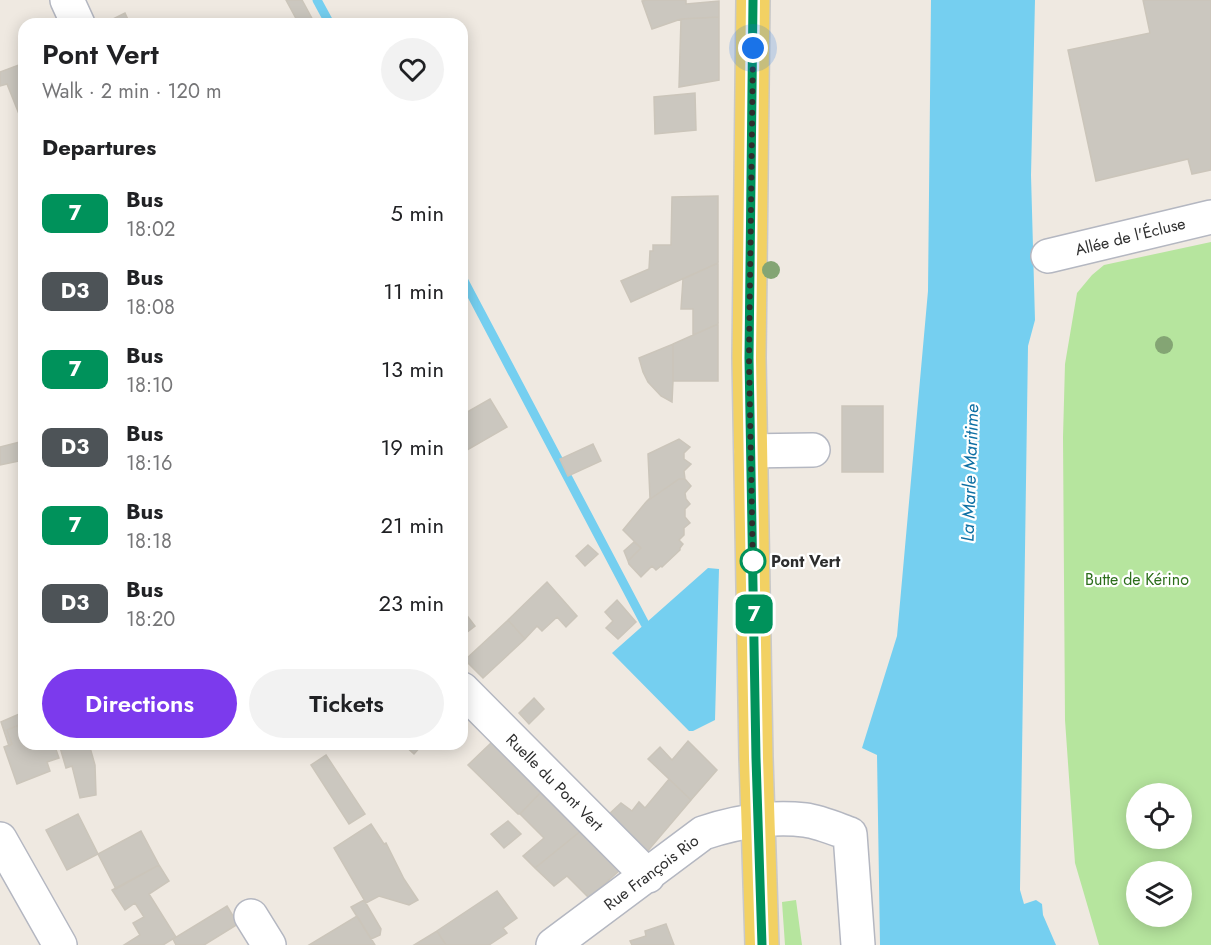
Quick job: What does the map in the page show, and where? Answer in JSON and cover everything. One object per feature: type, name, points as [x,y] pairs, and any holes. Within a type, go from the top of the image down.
[{"type":"main road","points":[[753,0],[749,346],[762,945]]},
{"type":"street","points":[[67,0],[75,18]]},
{"type":"street","name":"Allée de l'Écluse","points":[[1048,256],[1211,217]]},
{"type":"street","points":[[751,451],[813,450]]},
{"type":"street","name":"Ruelle du Pont Vert","points":[[468,695],[648,876]]},
{"type":"street","name":"Rue François Rio","points":[[554,945],[648,876],[703,832],[758,820],[807,820],[850,834],[858,945]]},
{"type":"street","points":[[0,839],[60,945]]},
{"type":"street","points":[[251,916],[269,945]]},
{"type":"green space","name":"Butte de Kérino","points":[[1211,242],[1211,945],[1099,945],[1075,863],[1065,720],[1063,437],[1065,364],[1077,293],[1104,265]]},
{"type":"green space","points":[[796,900],[802,945],[785,945],[782,902]]},
{"type":"water","name":"La Marle Maritime","points":[[931,0],[1035,0],[1031,175],[1035,320],[1028,346],[1020,890],[1024,904],[1036,900],[1042,904],[1043,915],[1056,945],[880,945],[877,755],[862,748],[897,636],[928,291]]},
{"type":"water","points":[[708,568],[719,569],[715,720],[689,731],[612,653]]},
{"type":"building","points":[[286,0],[302,0],[312,18],[296,18]]},
{"type":"building","points":[[686,0],[686,4],[719,1],[719,17],[681,19],[652,29],[642,1]]},
{"type":"building","points":[[1143,0],[1211,0],[1211,170],[1192,174],[1188,159],[1096,181],[1068,50],[1150,33]]},
{"type":"building","points":[[125,13],[127,18],[115,18]]},
{"type":"building","points":[[719,17],[719,80],[679,87],[681,19]]},
{"type":"building","points":[[18,65],[18,112],[7,84],[0,86],[0,72]]},
{"type":"building","points":[[695,93],[696,130],[655,134],[654,97]]},
{"type":"building","points":[[718,196],[718,263],[631,302],[621,281],[649,269],[650,251],[653,251],[653,245],[671,245],[672,197]]},
{"type":"building","points":[[718,263],[718,324],[693,335],[693,309],[681,309],[683,279]]},
{"type":"building","points":[[718,324],[718,381],[673,381],[673,344]]},
{"type":"building","points":[[673,344],[672,402],[661,396],[648,382],[639,358]]},
{"type":"building","points":[[490,399],[507,427],[468,450],[468,412]]},
{"type":"building","points":[[842,406],[883,406],[883,472],[842,472]]},
{"type":"building","points":[[679,439],[690,447],[684,453],[684,459],[691,464],[684,471],[685,479],[679,479],[646,502],[650,498],[648,454]]},
{"type":"building","points":[[18,442],[18,461],[0,465],[0,447]]},
{"type":"building","points":[[593,444],[601,461],[568,476],[560,459]]},
{"type":"building","points":[[679,479],[685,479],[691,486],[685,493],[690,504],[685,509],[685,517],[690,523],[684,528],[684,535],[679,540],[683,544],[680,550],[662,567],[656,570],[652,566],[641,577],[628,561],[641,548],[623,530],[646,502]]},
{"type":"building","points":[[634,542],[641,548],[628,561],[624,551]]},
{"type":"building","points":[[588,545],[598,554],[585,566],[576,556]]},
{"type":"building","points":[[547,582],[577,616],[566,627],[557,617],[542,631],[537,626],[525,639],[508,620]]},
{"type":"building","points":[[617,600],[636,622],[618,639],[606,628],[613,621],[605,612]]},
{"type":"building","points":[[468,617],[475,626],[468,631]]},
{"type":"building","points":[[508,620],[525,639],[483,678],[468,663],[468,657]]},
{"type":"building","points":[[534,698],[544,709],[529,724],[519,713]]},
{"type":"building","points":[[18,715],[18,725],[7,730],[12,744],[9,746],[1,722]]},
{"type":"building","points":[[18,725],[18,750],[56,750],[59,758],[47,762],[50,771],[17,784],[4,747],[12,744],[7,730]]},
{"type":"building","points":[[688,741],[717,770],[691,800],[648,759],[660,747],[672,760]]},
{"type":"building","points":[[492,742],[542,791],[520,814],[468,765]]},
{"type":"building","points":[[61,750],[91,750],[95,765],[96,795],[80,798],[72,766],[66,768]]},
{"type":"building","points":[[326,755],[365,814],[349,824],[311,765]]},
{"type":"building","points":[[669,779],[691,800],[646,853],[606,817],[621,803],[632,811],[639,802],[645,808]]},
{"type":"building","points":[[542,791],[582,830],[535,868],[523,856],[544,838],[520,814]]},
{"type":"building","points":[[78,814],[98,854],[67,870],[46,830]]},
{"type":"building","points":[[508,821],[521,834],[504,848],[491,834]]},
{"type":"building","points":[[371,824],[384,844],[386,843],[404,879],[418,900],[409,905],[379,896],[366,903],[334,848]]},
{"type":"building","points":[[582,830],[621,869],[589,898],[567,876],[554,886],[535,868]]},
{"type":"building","points":[[141,831],[159,865],[116,889],[98,854]]},
{"type":"building","points":[[159,865],[169,881],[149,894],[176,937],[163,945],[124,945],[140,935],[133,923],[144,917],[135,903],[125,910],[112,890]]},
{"type":"building","points":[[497,891],[517,918],[503,928],[507,933],[489,945],[446,945],[437,931]]},
{"type":"building","points":[[364,900],[381,929],[380,935],[371,939],[351,907]]},
{"type":"building","points":[[227,906],[238,924],[204,945],[176,945],[173,939]]},
{"type":"building","points":[[357,916],[375,945],[309,945]]},
{"type":"building","points":[[666,924],[674,945],[632,945],[630,941],[646,936],[645,931]]},
{"type":"building","points":[[437,931],[446,945],[414,945]]},
{"type":"waterway","points":[[317,0],[327,18]]},
{"type":"waterway","points":[[468,288],[645,624]]},
{"type":"bus line","name":"7","points":[[753,0],[749,358],[756,758],[762,945]]},
{"type":"place","name":"Pont Vert","points":[[753,561]]},
{"type":"route","points":[[753,48],[749,358],[753,571],[753,561]]}]
